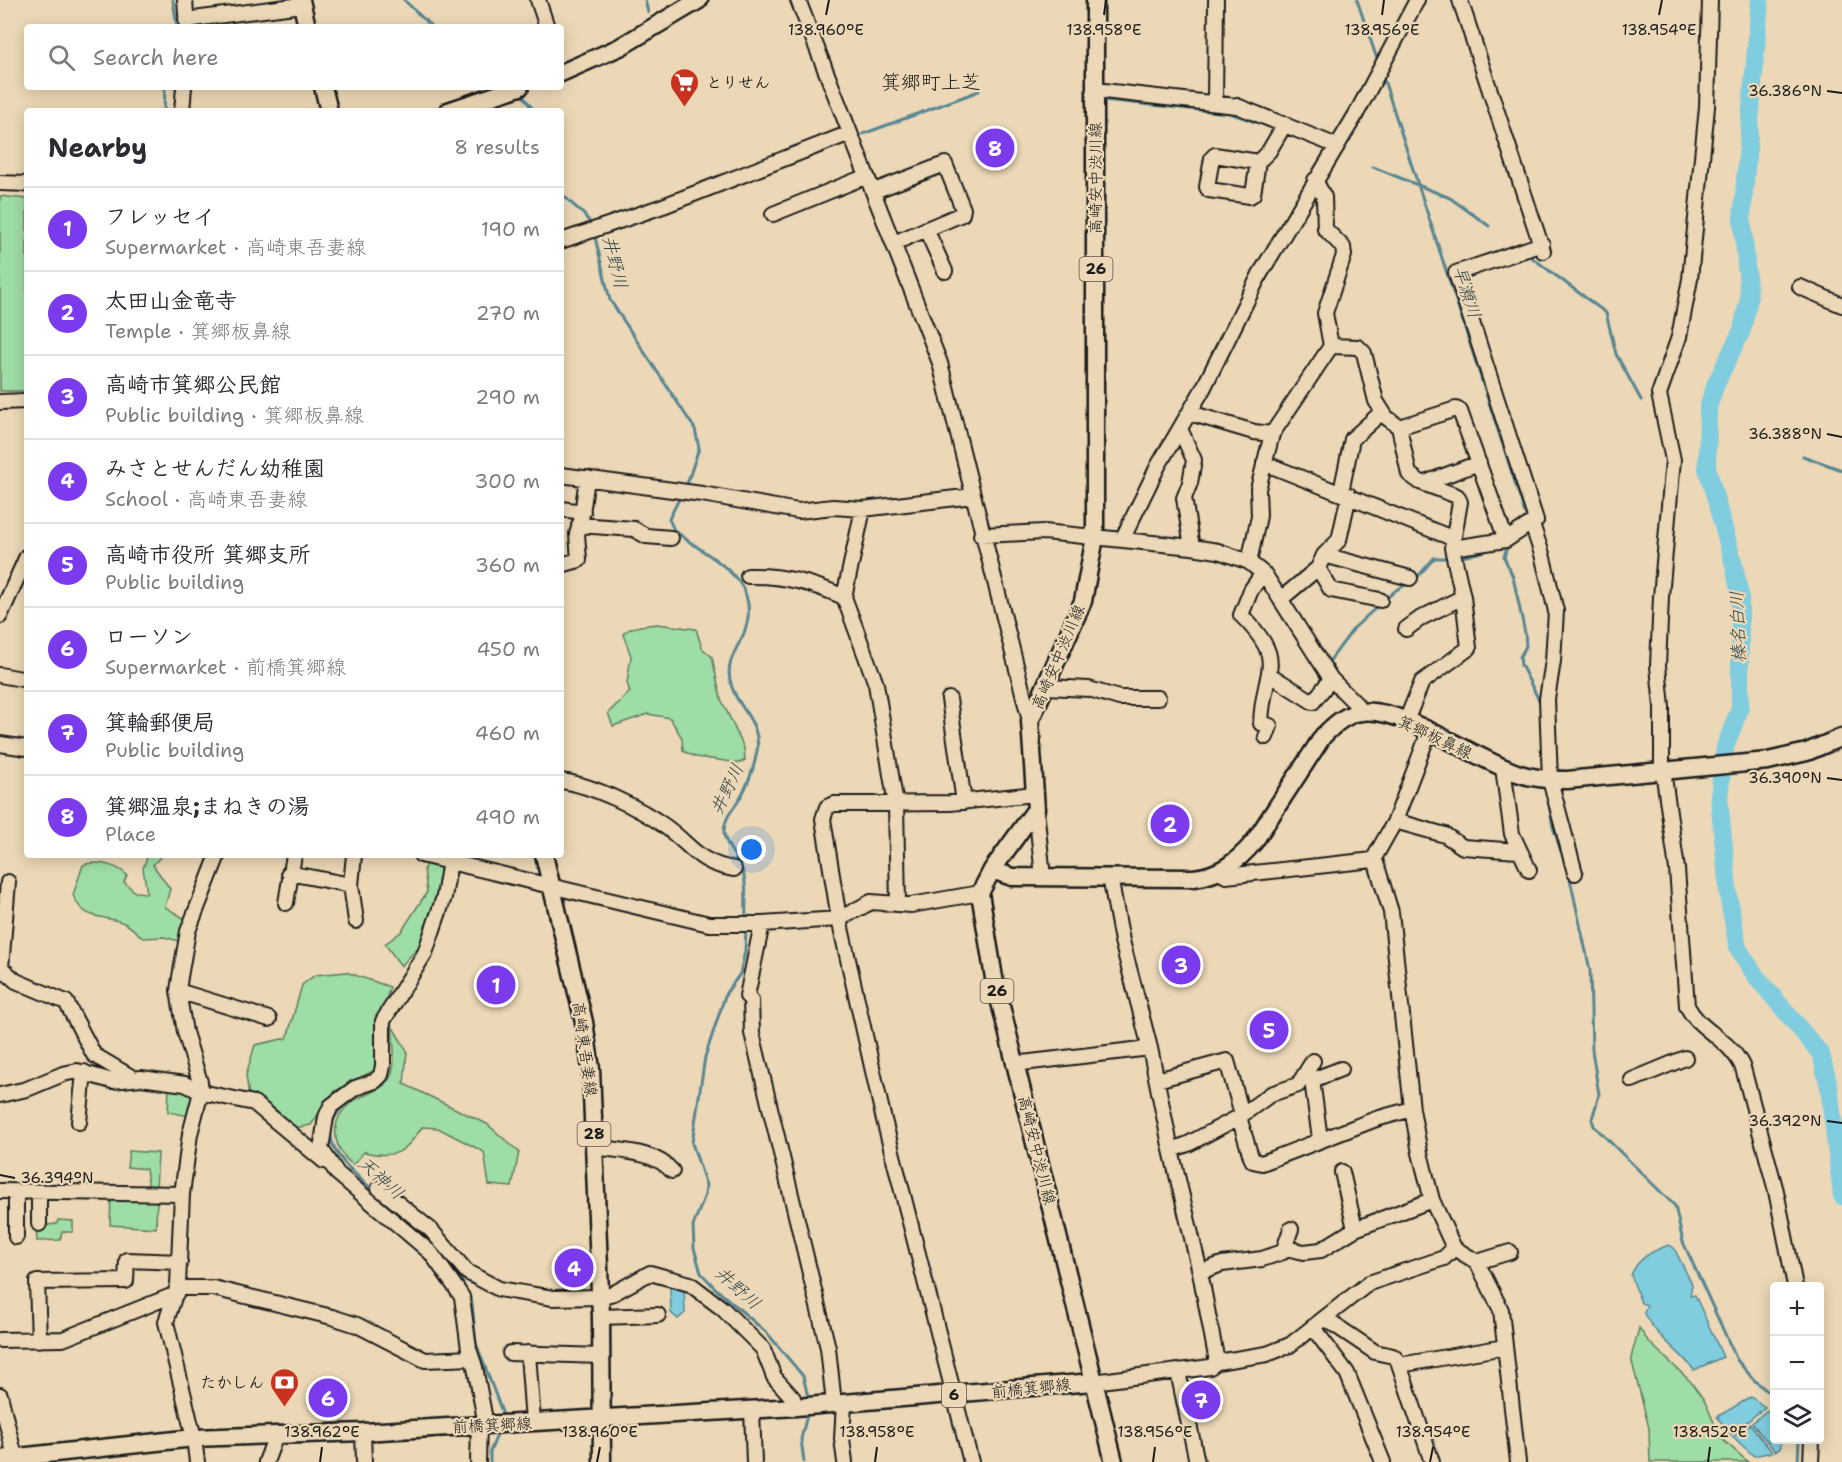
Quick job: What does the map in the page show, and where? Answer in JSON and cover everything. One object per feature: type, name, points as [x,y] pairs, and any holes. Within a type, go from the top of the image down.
[{"type":"main road","points":[[564,71],[620,47],[699,0]]},
{"type":"main road","name":"高崎安中渋川線","points":[[1035,802],[1030,721],[1083,601],[1095,537],[1095,0]]},
{"type":"main road","points":[[301,2],[306,24]]},
{"type":"main road","points":[[324,90],[328,108]]},
{"type":"main road","points":[[456,108],[510,90]]},
{"type":"main road","name":"箕郷板鼻線","points":[[1359,712],[1374,711],[1406,721],[1503,768],[1538,779],[1550,780],[1763,762],[1808,752],[1842,737]]},
{"type":"main road","points":[[992,870],[1012,877],[1194,878],[1219,872],[1244,854],[1254,842],[1323,736],[1335,723],[1359,712]]},
{"type":"main road","points":[[980,893],[1035,802]]},
{"type":"main road","name":"高崎東吾妻線","points":[[545,858],[587,1038],[591,1069],[601,1317],[602,1462]]},
{"type":"main road","name":"高崎安中渋川線","points":[[980,893],[994,978],[1014,1064],[1044,1175],[1114,1462]]},
{"type":"main road","name":"前橋箕郷線","points":[[8,1458],[194,1438],[363,1432],[752,1410],[1093,1382]]},
{"type":"street","points":[[185,0],[187,24],[301,2]]},
{"type":"street","points":[[537,0],[546,24]]},
{"type":"street","points":[[798,0],[940,363],[981,535],[1030,721]]},
{"type":"street","points":[[1215,103],[1216,0]]},
{"type":"street","points":[[1122,540],[1190,413],[1260,273],[1337,146],[1417,0]]},
{"type":"street","points":[[1264,463],[1345,493],[1452,543],[1506,540],[1536,520],[1456,273],[1543,247],[1460,0]]},
{"type":"street","points":[[1710,0],[1707,107],[1690,279],[1679,337],[1659,394],[1673,460],[1661,597],[1658,666],[1687,1006],[1696,1020],[1735,1052],[1743,1068],[1776,1191],[1794,1282]]},
{"type":"street","points":[[182,108],[184,90]]},
{"type":"street","points":[[1095,90],[1237,106],[1337,146]]},
{"type":"street","points":[[1258,162],[1269,151],[1285,124]]},
{"type":"street","points":[[564,240],[850,133]]},
{"type":"street","points":[[874,191],[945,164],[963,209],[962,214],[894,243]]},
{"type":"street","points":[[773,214],[867,176]]},
{"type":"street","points":[[1249,562],[1255,544],[1258,489],[1272,434],[1331,346],[1325,313],[1344,255],[1343,247],[1325,229],[1324,197],[1315,180]]},
{"type":"street","points":[[0,183],[24,184]]},
{"type":"street","points":[[926,229],[945,271]]},
{"type":"street","points":[[1800,286],[1842,305]]},
{"type":"street","points":[[1331,346],[1358,347],[1364,353],[1370,368],[1373,391],[1382,412],[1399,427],[1409,474],[1426,485],[1457,496],[1460,502],[1452,543],[1463,597],[1469,648],[1422,682],[1406,721]]},
{"type":"street","points":[[0,402],[24,401]]},
{"type":"street","points":[[1399,427],[1456,409],[1460,411],[1506,540]]},
{"type":"street","points":[[1281,599],[1318,568],[1324,555],[1339,540],[1352,439],[1382,412]]},
{"type":"street","points":[[1190,413],[1254,432],[1272,434]]},
{"type":"street","points":[[1180,429],[1194,460],[1190,483],[1184,498],[1192,547]]},
{"type":"street","points":[[1426,485],[1430,481],[1479,463]]},
{"type":"street","points":[[564,475],[691,492],[789,510],[833,507],[863,509],[973,496]]},
{"type":"street","points":[[564,564],[579,560],[577,534],[587,478]]},
{"type":"street","points":[[863,509],[844,597],[876,684],[896,805],[898,904]]},
{"type":"street","points":[[564,510],[581,518],[634,529],[646,536],[671,538]]},
{"type":"street","points":[[1532,524],[1556,611],[1553,661],[1547,699],[1550,780],[1575,873]]},
{"type":"street","points":[[981,535],[1035,532],[1095,537],[1218,551],[1249,562],[1263,573],[1331,679],[1356,704],[1359,712]]},
{"type":"street","points":[[1324,555],[1410,578]]},
{"type":"street","points":[[0,616],[24,563]]},
{"type":"street","points":[[1318,568],[1331,590],[1380,600]]},
{"type":"street","points":[[1263,573],[1251,590],[1241,615],[1256,630],[1270,651],[1270,675],[1262,706],[1262,723],[1270,726],[1266,737]]},
{"type":"street","points":[[748,576],[775,575],[808,582],[844,597]]},
{"type":"street","points":[[1406,629],[1421,618],[1463,597]]},
{"type":"street","points":[[0,675],[24,679]]},
{"type":"street","points":[[1270,675],[1313,702],[1331,679]]},
{"type":"street","points":[[1046,687],[1089,689],[1119,698],[1158,698]]},
{"type":"street","points":[[949,699],[964,802]]},
{"type":"street","points":[[1373,860],[1395,821],[1429,732]]},
{"type":"street","points":[[0,744],[24,748]]},
{"type":"street","points":[[1503,768],[1512,834],[1518,851],[1529,870]]},
{"type":"street","points":[[564,781],[581,784],[594,792],[626,803],[667,828],[713,866],[734,869]]},
{"type":"street","points":[[971,1462],[883,1116],[839,920],[823,819],[827,807],[1035,802],[1043,877]]},
{"type":"street","points":[[1395,821],[1445,835],[1463,847],[1518,851]]},
{"type":"street","points":[[196,1462],[194,1438],[166,1322],[167,1313],[177,1291],[182,1194],[188,1149],[201,1092],[178,991],[188,932],[217,858]]},
{"type":"street","points":[[286,903],[293,858]]},
{"type":"street","points":[[354,858],[351,885],[356,921]]},
{"type":"street","points":[[338,1173],[321,1149],[326,1117],[340,1097],[381,1075],[383,1021],[425,953],[444,897],[451,859],[466,865],[699,922],[751,924],[839,920],[871,902],[922,903],[980,893]]},
{"type":"street","points":[[1219,872],[1226,876],[1373,860]]},
{"type":"street","points":[[1373,860],[1379,869],[1391,912],[1412,1109],[1420,1153],[1432,1200],[1454,1248],[1477,1262],[1499,1303],[1504,1326],[1504,1347],[1518,1462]]},
{"type":"street","points":[[290,873],[351,885]]},
{"type":"street","points":[[1110,877],[1122,941],[1150,1048],[1200,1272],[1217,1362]]},
{"type":"street","points":[[8,882],[1,968],[16,981],[66,1002],[94,1055],[105,1064],[133,1078]]},
{"type":"street","points":[[751,924],[747,996],[751,1000],[752,1033],[828,1348],[839,1403],[846,1462]]},
{"type":"street","points":[[178,991],[269,1019]]},
{"type":"street","points":[[1014,1064],[1150,1048]]},
{"type":"street","points":[[1632,1080],[1685,1058]]},
{"type":"street","points":[[1157,1080],[1227,1061],[1251,1157],[1262,1163],[1320,1140],[1412,1109]]},
{"type":"street","points":[[1313,1061],[1308,1079],[1320,1140]]},
{"type":"street","points":[[1171,1150],[1188,1144],[1240,1116],[1271,1094],[1341,1069]]},
{"type":"street","points":[[79,1122],[84,1072]]},
{"type":"street","points":[[0,1095],[27,1089],[63,1074],[84,1072],[112,1081],[133,1078],[185,1084],[201,1092],[254,1103],[338,1173],[396,1211],[431,1230],[467,1272],[492,1286],[507,1292],[553,1299],[599,1297],[614,1293],[647,1273],[690,1284],[723,1309],[764,1350],[774,1377],[793,1398],[804,1406]]},
{"type":"street","points":[[595,1148],[635,1153],[656,1159],[666,1163],[672,1171]]},
{"type":"street","points":[[1342,1172],[1355,1229]]},
{"type":"street","points":[[379,1188],[462,1296],[472,1358],[490,1425],[478,1462]]},
{"type":"street","points":[[0,1191],[182,1194]]},
{"type":"street","points":[[16,1191],[16,1237]]},
{"type":"street","points":[[39,1192],[39,1224]]},
{"type":"street","points":[[1285,1248],[1312,1252],[1355,1229],[1432,1200]]},
{"type":"street","points":[[1200,1272],[1232,1261],[1272,1257],[1285,1248],[1291,1229]]},
{"type":"street","points":[[1093,1382],[1210,1367],[1217,1362],[1267,1354],[1290,1345],[1314,1329],[1349,1296],[1369,1283],[1444,1258],[1454,1248]]},
{"type":"street","points":[[1477,1262],[1510,1252]]},
{"type":"street","points":[[39,1340],[37,1282],[126,1281],[127,1260],[180,1262]]},
{"type":"street","points":[[0,1340],[63,1339],[177,1291],[213,1288],[357,1325],[424,1360],[472,1358]]},
{"type":"street","points":[[601,1317],[658,1315]]},
{"type":"street","points":[[1326,1319],[1375,1352],[1393,1356],[1400,1365],[1432,1462]]},
{"type":"street","points":[[1314,1329],[1347,1373],[1383,1462]]},
{"type":"street","points":[[1400,1365],[1504,1347]]},
{"type":"street","points":[[510,1353],[601,1356]]},
{"type":"street","points":[[528,1353],[533,1422]]},
{"type":"street","points":[[1178,1372],[1197,1462]]},
{"type":"street","points":[[0,1395],[8,1458]]},
{"type":"street","points":[[752,1410],[754,1462]]},
{"type":"street","points":[[363,1432],[364,1462]]},
{"type":"street","points":[[266,1462],[276,1435]]},
{"type":"street","points":[[1811,1462],[1812,1444]]},
{"type":"green space","points":[[0,196],[24,199],[24,391],[0,391]]},
{"type":"green space","points":[[657,624],[696,629],[702,648],[712,657],[721,699],[744,748],[745,760],[740,763],[696,757],[683,751],[682,738],[670,718],[648,714],[613,726],[608,713],[630,692],[627,683],[631,656],[623,634],[634,627]]},
{"type":"green space","points":[[147,858],[159,858],[153,865],[170,889],[165,907],[194,924],[187,943],[164,937],[143,938],[124,923],[94,916],[77,904],[73,895],[83,865],[106,864],[118,869],[127,875],[124,882],[135,892],[147,893],[143,868]]},
{"type":"green space","points":[[426,863],[444,869],[426,939],[401,966],[385,944],[401,932],[427,892],[424,869]]},
{"type":"green space","points":[[346,972],[390,987],[377,1028],[379,1057],[375,1070],[335,1091],[311,1125],[295,1128],[274,1108],[249,1096],[246,1075],[255,1045],[287,1038],[302,985],[315,975]]},
{"type":"green space","points":[[392,1026],[407,1051],[404,1084],[487,1124],[519,1152],[512,1187],[489,1185],[484,1152],[438,1128],[422,1127],[410,1143],[399,1152],[384,1155],[364,1152],[353,1165],[346,1158],[337,1142],[336,1125],[344,1109],[352,1102],[380,1088],[388,1081],[394,1062]]},
{"type":"green space","points":[[169,1086],[195,1094],[189,1116],[168,1112]]},
{"type":"green space","points":[[129,1151],[158,1153],[156,1189],[149,1189],[146,1169],[127,1167]]},
{"type":"green space","points":[[111,1196],[157,1197],[156,1228],[110,1225]]},
{"type":"green space","points":[[58,1220],[73,1221],[73,1232],[62,1232],[60,1240],[37,1241],[36,1226],[57,1224]]},
{"type":"green space","points":[[1639,1328],[1648,1341],[1691,1382],[1704,1400],[1721,1438],[1748,1462],[1650,1462],[1649,1428],[1631,1358]]},
{"type":"water","points":[[1669,1245],[1674,1248],[1692,1284],[1690,1296],[1695,1295],[1723,1357],[1694,1370],[1649,1321],[1644,1313],[1647,1305],[1641,1303],[1631,1275],[1646,1256]]},
{"type":"water","points":[[670,1286],[684,1286],[685,1313],[678,1319],[671,1313]]},
{"type":"water","points":[[1751,1397],[1765,1407],[1731,1435],[1717,1417]]},
{"type":"water","points":[[1767,1410],[1770,1414],[1770,1444],[1781,1444],[1780,1449],[1775,1451],[1752,1423]]},
{"type":"water","points":[[1750,1424],[1772,1452],[1754,1456],[1733,1437]]},
{"type":"waterway","name":"天神川","points":[[173,0],[177,24]]},
{"type":"waterway","name":"井野川","points":[[404,0],[429,24]]},
{"type":"waterway","points":[[645,0],[648,12]]},
{"type":"waterway","name":"早瀬川","points":[[1357,0],[1377,59]]},
{"type":"waterway","name":"榛名白川","points":[[1760,0],[1742,218],[1749,298],[1742,330],[1716,383],[1708,408],[1707,468],[1740,595],[1740,708],[1725,747],[1719,797],[1729,900],[1738,948],[1755,975],[1821,1054],[1829,1087],[1842,1196]]},
{"type":"waterway","name":"早瀬川","points":[[1383,77],[1526,516]]},
{"type":"waterway","name":"天神川","points":[[164,108],[165,90]]},
{"type":"waterway","points":[[863,134],[979,91]]},
{"type":"waterway","name":"井野川","points":[[521,93],[532,108]]},
{"type":"waterway","points":[[1103,100],[1229,113],[1274,128]]},
{"type":"waterway","points":[[1373,167],[1450,198],[1489,226]]},
{"type":"waterway","name":"井野川","points":[[564,195],[586,217],[592,227]]},
{"type":"waterway","points":[[633,224],[641,221]]},
{"type":"waterway","name":"井野川","points":[[594,233],[610,300],[695,429],[699,448],[686,487]]},
{"type":"waterway","points":[[1527,254],[1606,313],[1616,354],[1641,400]]},
{"type":"waterway","points":[[1803,456],[1842,470]]},
{"type":"waterway","name":"井野川","points":[[681,495],[669,519],[674,530],[730,571],[740,583],[747,597],[748,614],[744,633],[733,656],[729,673],[733,690],[756,731],[757,751],[749,781],[728,817],[724,830],[728,844],[743,873],[746,921]]},
{"type":"waterway","name":"早瀬川","points":[[1459,558],[1511,544]]},
{"type":"waterway","points":[[1507,547],[1504,557],[1513,577],[1525,633],[1526,646],[1520,657],[1521,665],[1542,706]]},
{"type":"waterway","name":"早瀬川","points":[[1415,580],[1434,558],[1450,558]]},
{"type":"waterway","name":"早瀬川","points":[[1385,600],[1396,590],[1410,583]]},
{"type":"waterway","name":"早瀬川","points":[[1328,663],[1354,628],[1380,604]]},
{"type":"waterway","points":[[1547,794],[1553,827],[1570,879],[1590,970],[1592,1050],[1599,1095],[1592,1119],[1594,1126],[1675,1206],[1683,1242],[1737,1360],[1754,1380],[1770,1394]]},
{"type":"waterway","name":"天神川","points":[[452,889],[457,869]]},
{"type":"waterway","name":"井野川","points":[[746,928],[745,951],[740,974],[726,993],[705,1057],[692,1143],[706,1185],[705,1195],[693,1226],[694,1248],[701,1273],[717,1290],[767,1333],[803,1376],[809,1401]]},
{"type":"waterway","name":"天神川","points":[[346,1103],[335,1116],[331,1128],[331,1140],[344,1162],[374,1191]]},
{"type":"waterway","name":"天神川","points":[[406,1219],[424,1234],[462,1281],[472,1303],[476,1343],[502,1412],[501,1417]]},
{"type":"waterway","name":"井野川","points":[[804,1462],[801,1439],[808,1411]]},
{"type":"waterway","name":"天神川","points":[[490,1462],[490,1452],[499,1430]]},
{"type":"waterway","points":[[1798,1462],[1799,1444]]},
{"type":"place","name":"とりせん","points":[[685,108]]},
{"type":"place","name":"箕郷温泉;まねきの湯","points":[[995,148]]},
{"type":"place","name":"太田山金竜寺","points":[[1170,824]]},
{"type":"place","name":"高崎市箕郷公民館","points":[[1181,965]]},
{"type":"place","name":"フレッセイ","points":[[496,985]]},
{"type":"place","name":"高崎市役所 箕郷支所","points":[[1269,1030]]},
{"type":"place","name":"みさとせんだん幼稚園","points":[[574,1268]]},
{"type":"place","name":"ローソン","points":[[328,1398]]},
{"type":"place","name":"箕輪郵便局","points":[[1201,1400]]},
{"type":"place","name":"たかしん","points":[[285,1408]]},
{"type":"district","name":"箕郷町上芝","points":[[931,82]]}]
